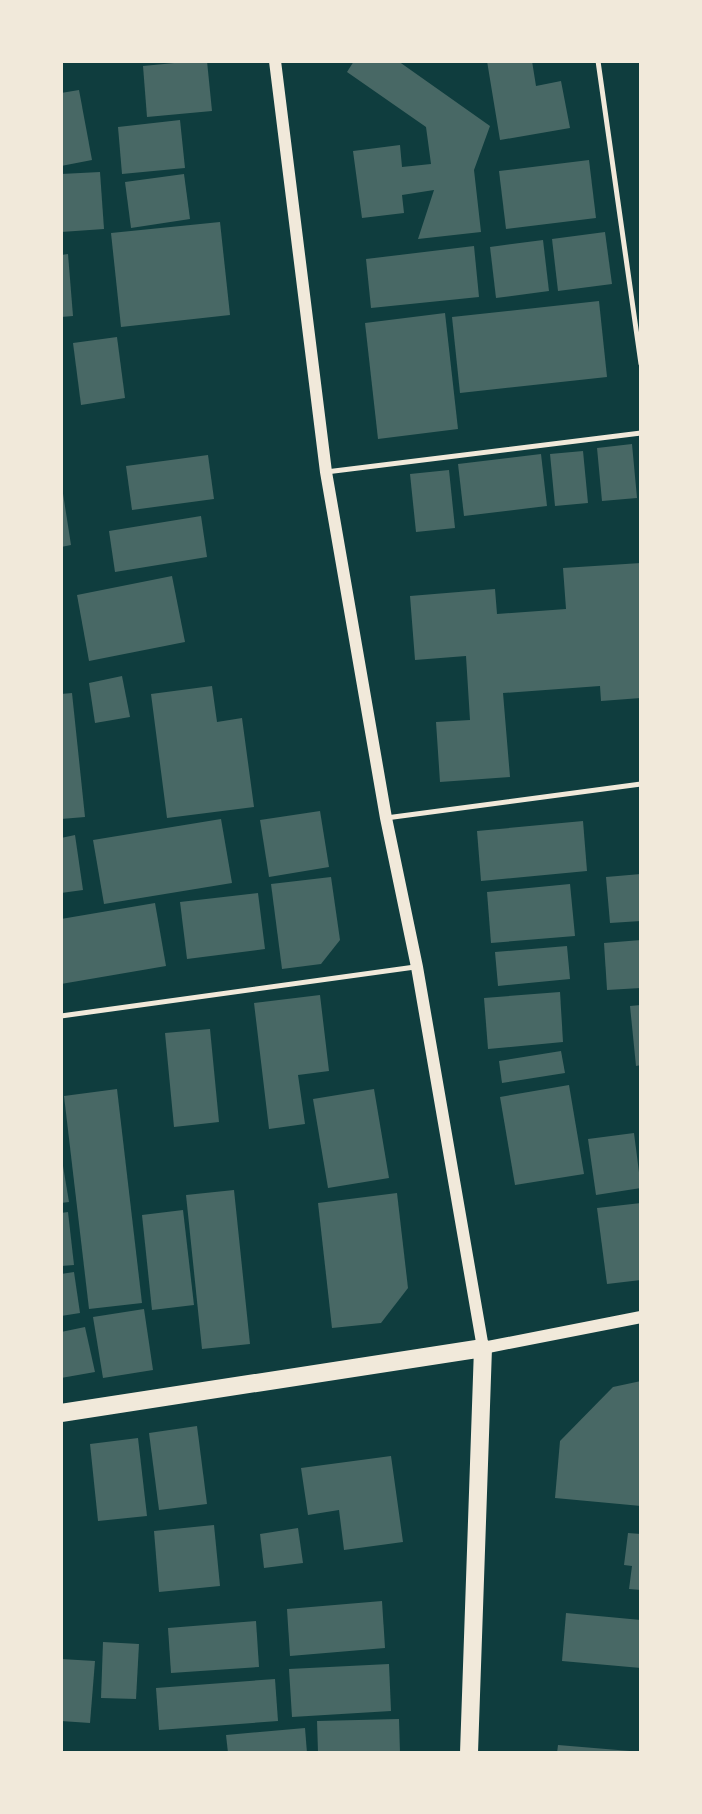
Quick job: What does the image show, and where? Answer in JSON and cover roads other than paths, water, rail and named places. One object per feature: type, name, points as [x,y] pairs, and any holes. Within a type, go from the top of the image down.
[{"type":"main road","points":[[61,1413],[483,1348],[469,1753]]},
{"type":"street","points":[[275,61],[326,472],[386,818],[418,967],[483,1348],[641,1317]]},
{"type":"lane","points":[[598,61],[641,364]]},
{"type":"lane","points":[[326,472],[641,433]]},
{"type":"lane","points":[[386,818],[641,784]]},
{"type":"lane","points":[[61,1016],[418,967]]}]
